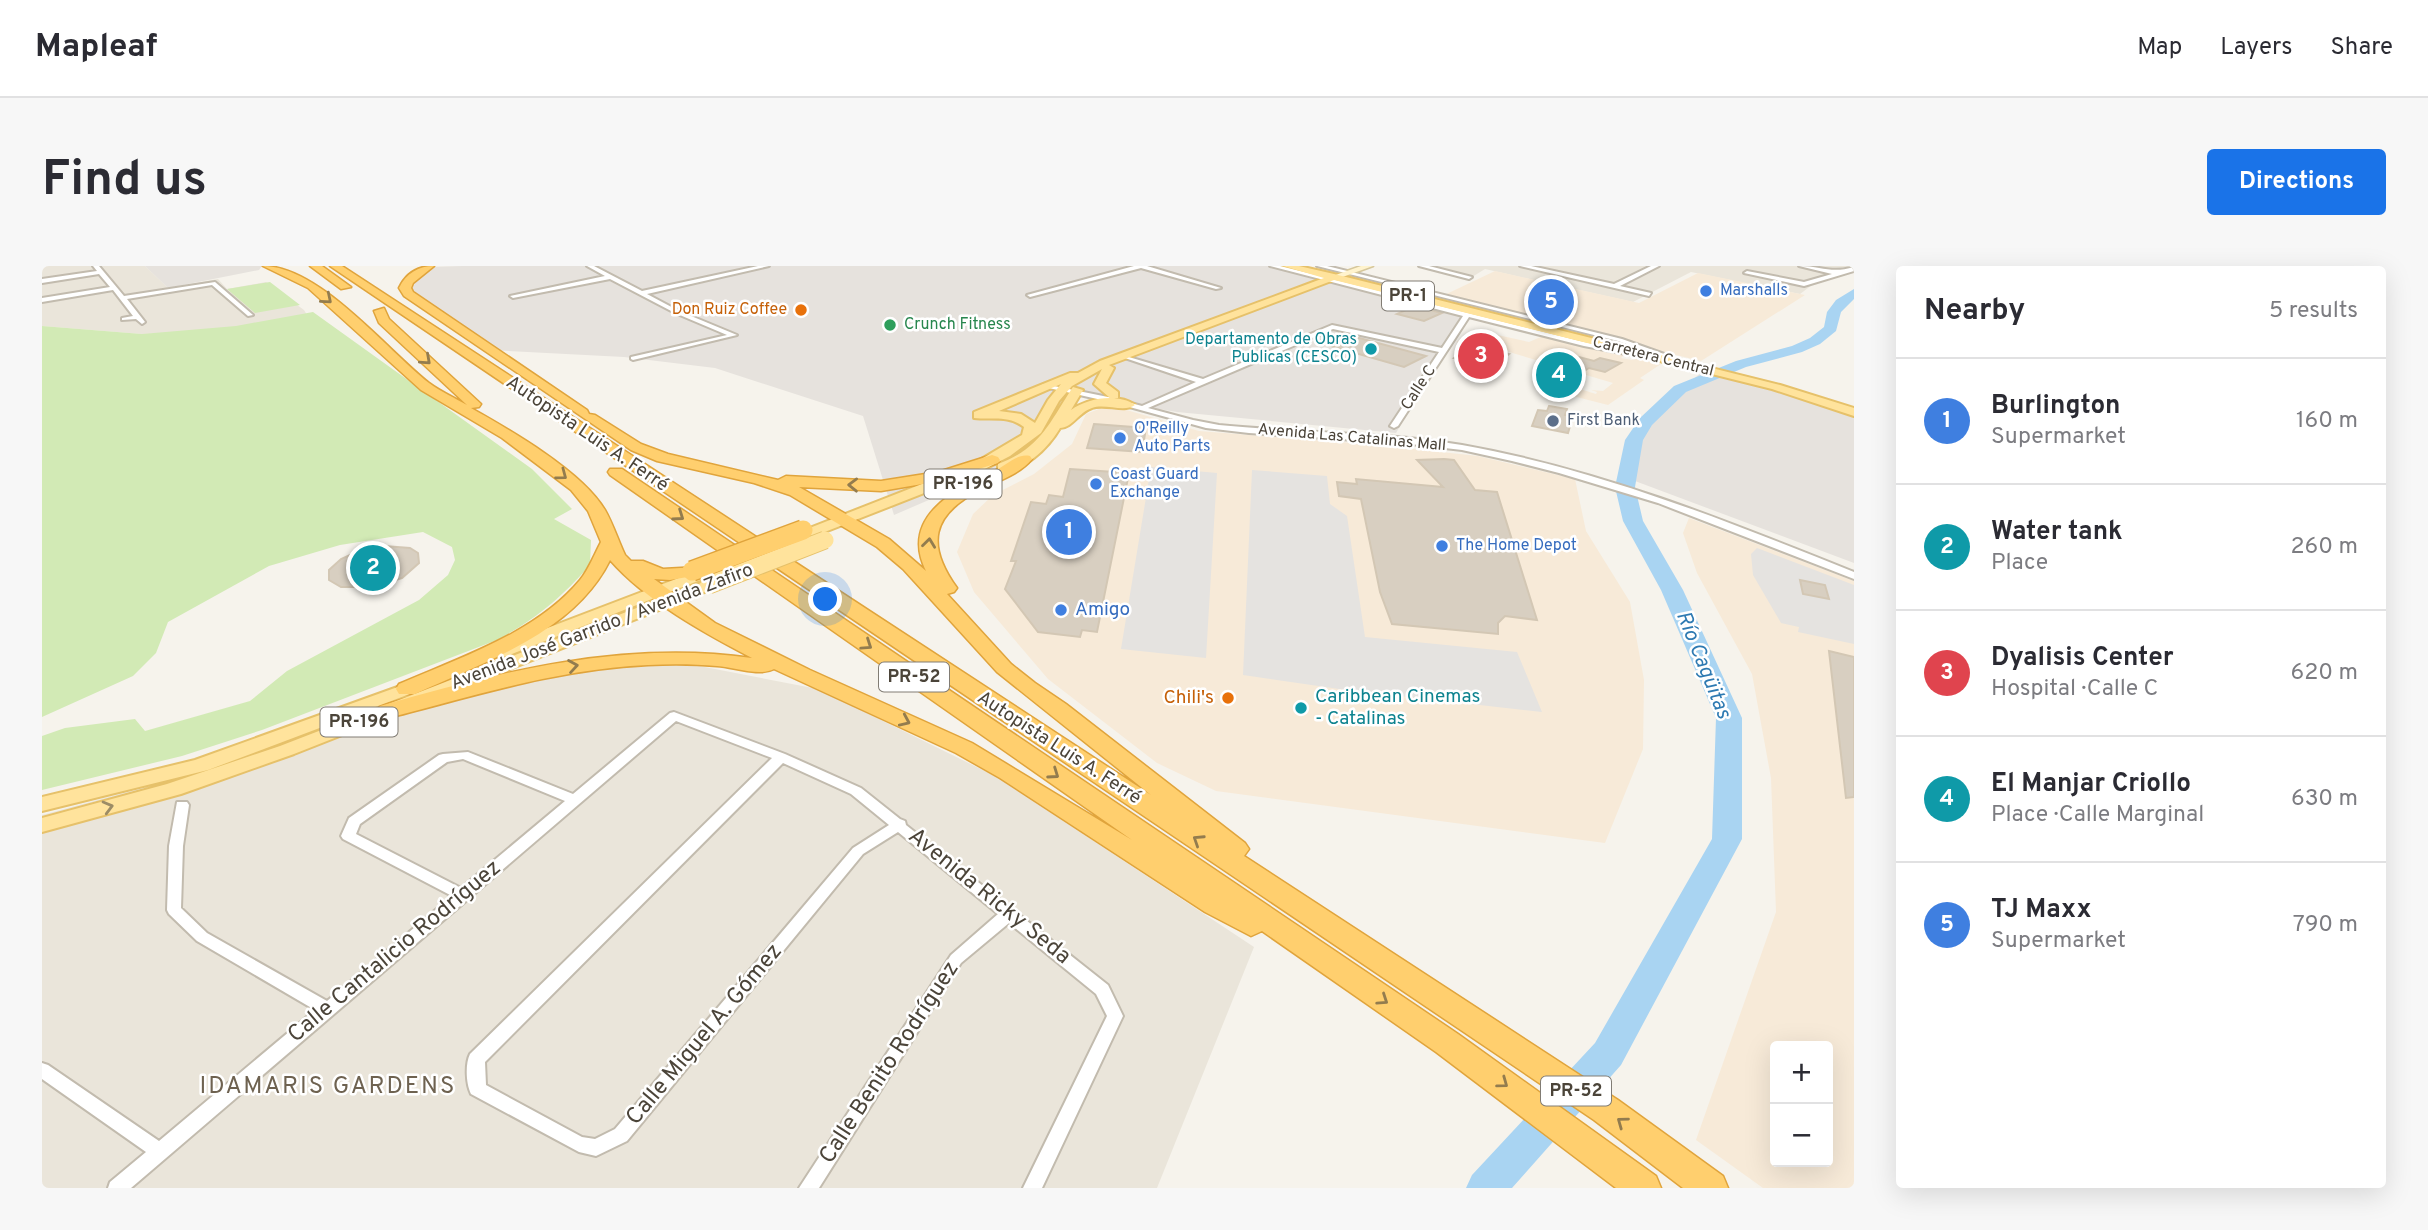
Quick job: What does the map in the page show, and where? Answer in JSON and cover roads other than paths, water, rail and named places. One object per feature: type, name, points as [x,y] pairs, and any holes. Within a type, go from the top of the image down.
[{"type":"highway","points":[[268,266],[312,286],[426,387],[506,435]]},
{"type":"highway","name":"Autopista Luis A. Ferré","points":[[315,266],[384,306],[1337,931],[1606,1110],[1700,1179]]},
{"type":"highway","name":"Autopista Luis A. Ferré","points":[[335,266],[384,306],[1447,1044],[1644,1188]]},
{"type":"highway","points":[[429,266],[408,281],[405,288],[408,294],[582,413]]},
{"type":"highway","points":[[1337,931],[1058,709],[1027,688],[1004,668],[898,554],[796,491],[758,479],[663,458],[636,446],[409,309],[384,306],[383,320],[392,330],[506,435],[588,498],[617,557],[629,570],[664,596],[719,633],[802,675],[964,748],[1008,773],[1215,905],[1347,975]]},
{"type":"highway","points":[[1024,458],[1011,471],[973,487],[949,503],[932,524],[927,554],[937,577],[1058,709]]},
{"type":"highway","points":[[758,479],[881,486],[940,476],[992,460]]},
{"type":"highway","points":[[610,542],[641,569],[652,574],[699,577],[813,534],[818,512],[811,499]]},
{"type":"highway","points":[[407,689],[503,644],[559,609],[587,583],[610,542]]},
{"type":"highway","points":[[388,711],[465,688],[538,671],[648,658],[741,661],[802,675]]},
{"type":"main road","points":[[1273,266],[1304,278],[1308,286],[1335,292],[1388,295]]},
{"type":"main road","name":"Carretera Central","points":[[1288,266],[1439,297],[1666,358]]},
{"type":"main road","name":"Carretera Central","points":[[1304,266],[1580,341],[1684,362],[1777,385],[1851,409]]},
{"type":"main road","name":"PR-196","points":[[850,524],[992,460],[1037,430],[1062,388],[1104,366],[1338,276]]},
{"type":"main road","points":[[1028,436],[1031,426],[1021,418],[1010,415],[978,415],[1062,388],[1104,366]]},
{"type":"main road","points":[[1104,366],[1100,384],[1114,395]]},
{"type":"main road","name":"PR-196","points":[[813,534],[850,524],[1024,458],[1049,436],[1062,388]]},
{"type":"main road","points":[[1049,436],[1076,409],[1084,405],[1104,402],[1129,405]]},
{"type":"main road","name":"Avenida José Garrido / Avenida Zafiro","points":[[42,825],[174,789],[287,750],[664,596],[699,577]]},
{"type":"main road","name":"Avenida José Garrido / Avenida Zafiro","points":[[42,804],[201,765],[664,596]]},
{"type":"street","points":[[590,266],[677,312],[734,335],[633,358]]},
{"type":"street","points":[[641,293],[766,266]]},
{"type":"street","points":[[1030,295],[1141,266],[1218,288]]},
{"type":"street","points":[[1273,266],[1338,276],[1368,266]]},
{"type":"street","points":[[1320,266],[1338,276],[1388,295],[1580,341]]},
{"type":"street","points":[[1422,266],[1469,277]]},
{"type":"street","points":[[1523,266],[1649,293]]},
{"type":"street","points":[[1548,272],[1561,266]]},
{"type":"street","points":[[1615,286],[1656,266]]},
{"type":"street","points":[[1802,266],[1840,274]]},
{"type":"street","points":[[42,281],[98,269],[140,319],[124,319]]},
{"type":"street","points":[[1747,273],[1804,284],[1854,270]]},
{"type":"street","points":[[506,292],[516,299],[611,277]]},
{"type":"street","points":[[123,298],[213,283],[250,315]]},
{"type":"street","points":[[42,300],[114,288]]},
{"type":"street","name":"Calle C","points":[[1394,426],[1467,315]]},
{"type":"street","points":[[1146,406],[1332,327],[1444,351]]},
{"type":"street","points":[[1122,357],[1204,382]]},
{"type":"street","name":"Avenida Las Catalinas Mall","points":[[1062,388],[1114,395],[1184,417],[1437,440],[1577,471],[1854,567]]},
{"type":"street","name":"Avenida Las Catalinas Mall","points":[[1062,388],[1129,405],[1166,418],[1220,427],[1391,439],[1461,447],[1577,471]]},
{"type":"street","name":"Avenida Las Catalinas Mall","points":[[1691,509],[1854,576]]},
{"type":"street","name":"Avenida Ricky Seda","points":[[674,716],[780,757],[856,791],[1102,990],[1115,1016],[1032,1188]]},
{"type":"street","name":"Calle Cantalicio Rodríguez","points":[[117,1188],[674,716]]},
{"type":"street","points":[[463,895],[348,836],[354,821],[443,758],[464,755],[575,800]]},
{"type":"street","name":"Calle Miguel A. Gómez","points":[[780,757],[476,1059],[477,1089],[579,1144],[596,1148],[621,1135],[858,851],[900,824]]},
{"type":"street","points":[[182,805],[176,846],[174,910],[202,937],[327,1009]]},
{"type":"street","name":"Calle Benito Rodríguez","points":[[808,1188],[956,959],[1009,914]]},
{"type":"street","points":[[42,1070],[160,1152]]},
{"type":"waterway","name":"Río Cagüitas","points":[[1486,1188],[1608,1054],[1727,839],[1729,718],[1672,590],[1633,521],[1625,487],[1634,440],[1646,422],[1680,389],[1741,364],[1797,349],[1815,341],[1831,328],[1832,316],[1837,307],[1854,293]]},
{"type":"place","name":"Marshalls","points":[[1706,291]]},
{"type":"place","name":"TJ Maxx","points":[[1551,302]]},
{"type":"place","name":"Don Ruiz Coffee","points":[[801,310]]},
{"type":"place","name":"Crunch Fitness","points":[[890,325]]},
{"type":"place","name":"Departamento de Obras Publicas (CESCO)","points":[[1371,349]]},
{"type":"place","name":"Dyalisis Center","points":[[1481,356]]},
{"type":"place","name":"El Manjar Criollo","points":[[1559,375]]},
{"type":"place","name":"First Bank","points":[[1553,421]]},
{"type":"place","name":"O'Reilly Auto Parts","points":[[1120,438]]},
{"type":"place","name":"Coast Guard Exchange","points":[[1096,484]]},
{"type":"place","name":"Burlington","points":[[1069,532]]},
{"type":"place","name":"The Home Depot","points":[[1442,546]]},
{"type":"place","name":"Water tank","points":[[373,568]]},
{"type":"place","name":"Amigo","points":[[1061,610]]},
{"type":"place","name":"Chili's","points":[[1228,698]]},
{"type":"place","name":"Caribbean Cinemas - Catalinas","points":[[1301,708]]},
{"type":"district","name":"IDAMARIS GARDENS","points":[[328,1087]]}]
